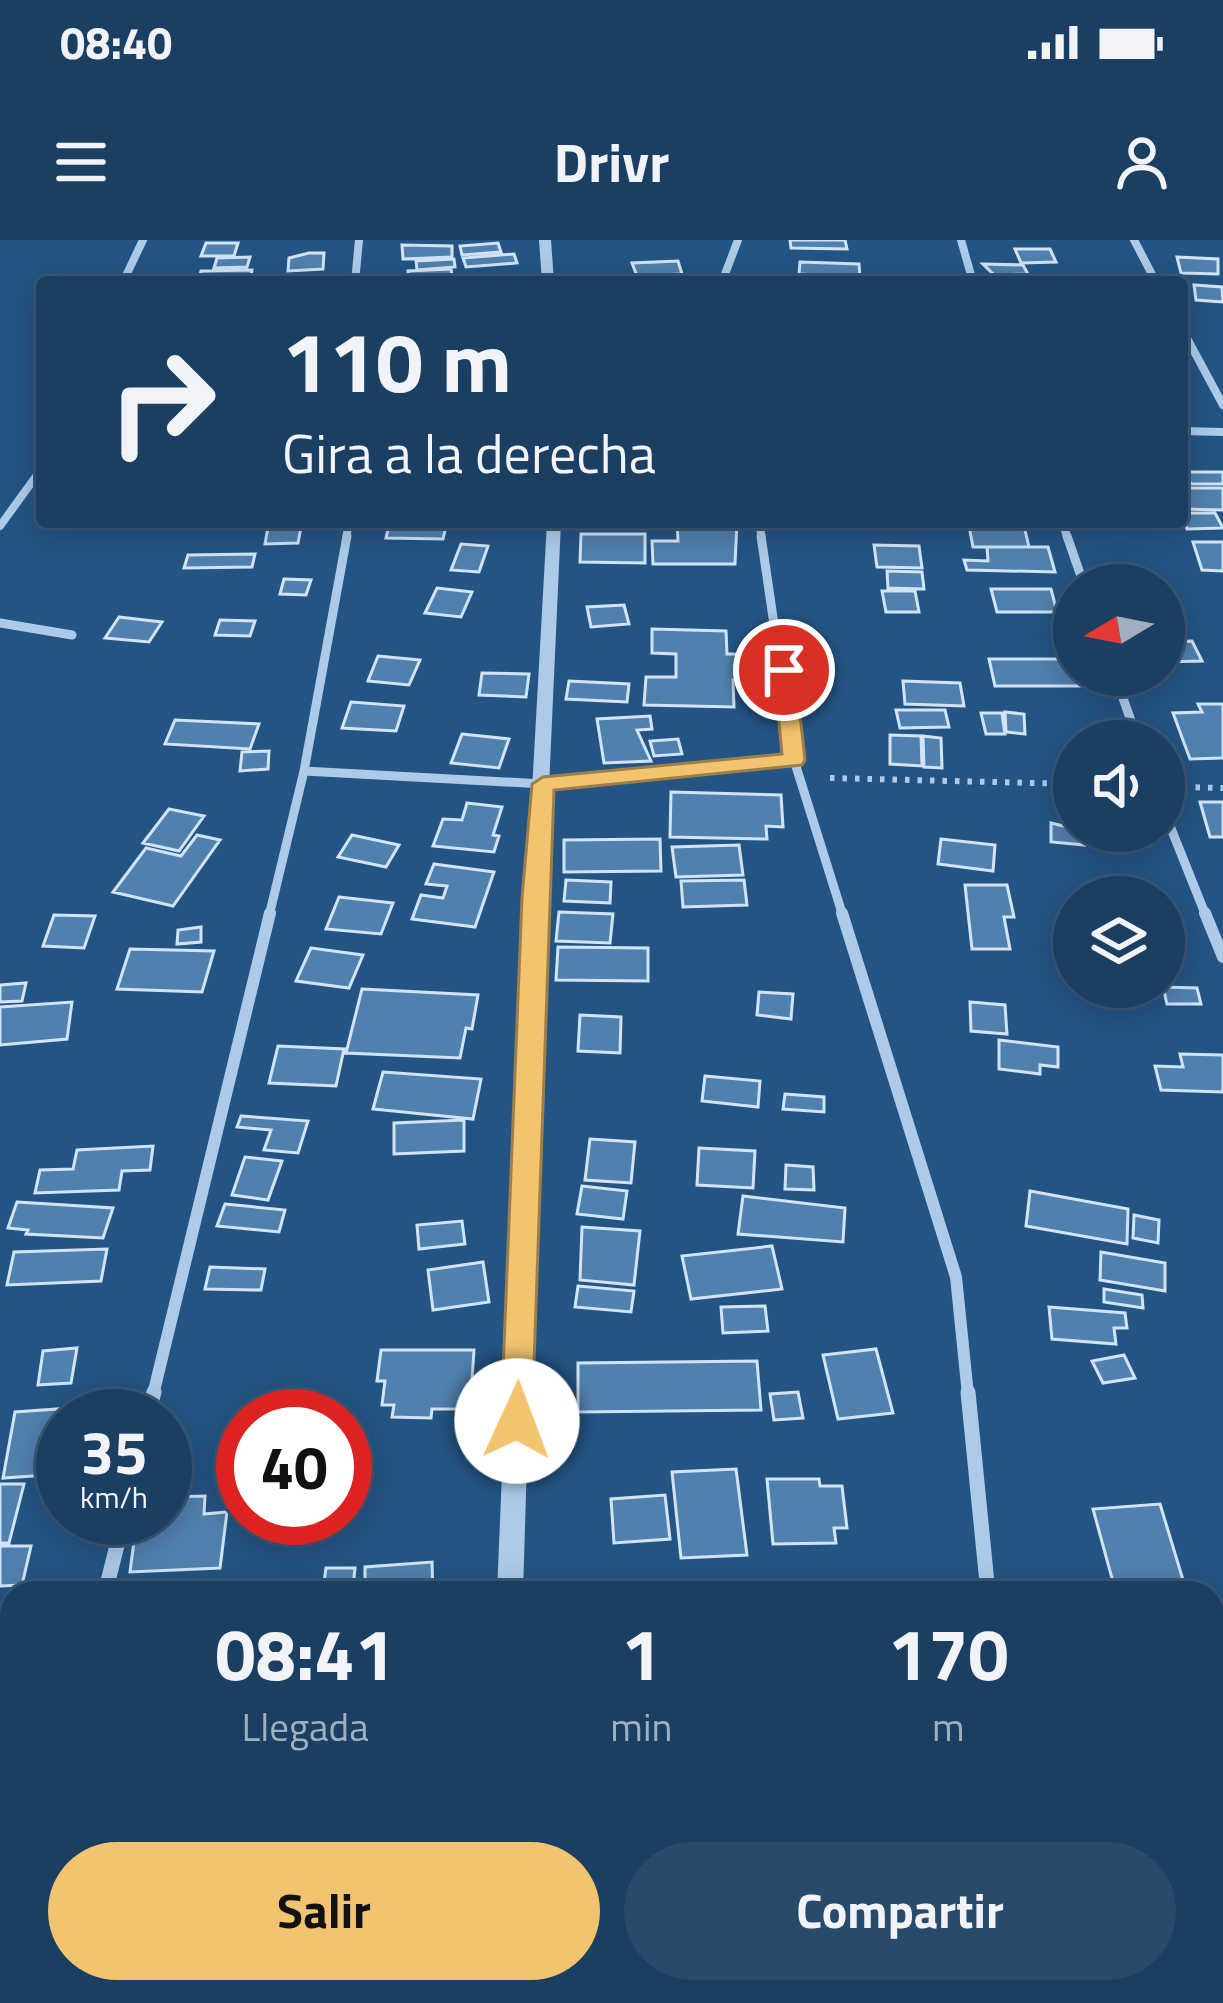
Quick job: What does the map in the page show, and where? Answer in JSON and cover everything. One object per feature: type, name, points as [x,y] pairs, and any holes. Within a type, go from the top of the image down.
[{"type":"street","points":[[126,276],[142,240]]},
{"type":"street","points":[[356,276],[359,240]]},
{"type":"street","points":[[545,240],[548,276]]},
{"type":"street","points":[[724,276],[738,240]]},
{"type":"street","points":[[961,240],[972,276]]},
{"type":"street","points":[[1134,240],[1153,276]]},
{"type":"street","points":[[1188,340],[1223,405]]},
{"type":"street","points":[[1188,431],[1223,432]]},
{"type":"street","points":[[0,526],[36,476]]},
{"type":"street","points":[[155,1389],[304,771],[348,528]]},
{"type":"street","points":[[510,1581],[554,528]]},
{"type":"street","points":[[760,528],[794,760],[956,1277],[987,1581]]},
{"type":"street","points":[[1064,528],[1077,564]]},
{"type":"street","points":[[0,623],[72,635]]},
{"type":"street","points":[[304,771],[543,784],[794,760]]},
{"type":"street","points":[[1181,852],[1223,957]]},
{"type":"street","points":[[108,1581],[117,1545]]},
{"type":"path","points":[[799,777],[1053,783]]},
{"type":"path","points":[[1185,787],[1223,788]]},
{"type":"building","points":[[790,240],[845,240],[847,249],[791,248]]},
{"type":"building","points":[[206,243],[238,243],[234,256],[201,256]]},
{"type":"building","points":[[498,243],[501,252],[462,255],[460,246]]},
{"type":"building","points":[[402,245],[452,246],[452,257],[403,259]]},
{"type":"building","points":[[1015,249],[1050,249],[1056,262],[1021,263]]},
{"type":"building","points":[[324,253],[323,269],[288,271],[289,258]]},
{"type":"building","points":[[514,254],[517,263],[466,267],[463,258]]},
{"type":"building","points":[[250,257],[247,267],[214,268],[217,258]]},
{"type":"building","points":[[1177,257],[1218,259],[1218,274],[1181,273]]},
{"type":"building","points":[[454,259],[455,267],[417,270],[416,261]]},
{"type":"building","points":[[678,261],[682,274],[637,276],[632,263]]},
{"type":"building","points":[[800,262],[859,264],[860,276],[840,276],[799,274]]},
{"type":"building","points":[[983,264],[1023,265],[1028,274],[994,275]]},
{"type":"building","points":[[451,269],[452,276],[408,276],[408,271]]},
{"type":"building","points":[[252,270],[251,276],[200,276],[201,271]]},
{"type":"building","points":[[1194,285],[1222,287],[1223,302],[1196,300]]},
{"type":"building","points":[[1188,472],[1223,472],[1223,484],[1191,484]]},
{"type":"building","points":[[1188,488],[1223,488],[1223,510],[1188,509]]},
{"type":"building","points":[[1188,513],[1215,513],[1223,528],[1187,529]]},
{"type":"building","points":[[268,528],[301,528],[298,543],[265,544]]},
{"type":"building","points":[[388,528],[446,528],[443,539],[386,538]]},
{"type":"building","points":[[677,528],[737,528],[735,564],[653,564],[652,541],[678,541]]},
{"type":"building","points":[[969,528],[1024,528],[1029,547],[973,547]]},
{"type":"building","points":[[581,534],[645,534],[645,563],[580,562]]},
{"type":"building","points":[[1193,542],[1223,542],[1223,571],[1202,570]]},
{"type":"building","points":[[461,544],[488,546],[479,572],[451,570]]},
{"type":"building","points":[[874,545],[919,546],[922,568],[877,567]]},
{"type":"building","points":[[987,547],[1048,547],[1053,572],[967,570],[964,560],[988,561]]},
{"type":"building","points":[[255,554],[252,567],[184,568],[188,555]]},
{"type":"building","points":[[887,571],[922,572],[924,589],[888,588]]},
{"type":"building","points":[[284,579],[311,580],[306,595],[280,594]]},
{"type":"building","points":[[437,588],[472,592],[461,617],[425,613]]},
{"type":"building","points":[[991,589],[1051,589],[1053,612],[997,612]]},
{"type":"building","points":[[882,591],[915,591],[919,612],[886,612]]},
{"type":"building","points":[[624,605],[629,624],[591,627],[587,607]]},
{"type":"building","points":[[119,617],[162,622],[149,642],[105,638]]},
{"type":"building","points":[[220,620],[255,621],[250,636],[215,635]]},
{"type":"building","points":[[652,629],[726,631],[727,654],[743,654],[744,680],[733,680],[734,707],[644,705],[646,677],[676,677],[676,654],[652,653]]},
{"type":"building","points":[[1185,641],[1192,641],[1202,661],[1185,661]]},
{"type":"building","points":[[378,656],[420,660],[409,685],[368,681]]},
{"type":"building","points":[[989,659],[1053,659],[1053,686],[995,686]]},
{"type":"building","points":[[482,673],[529,674],[526,697],[479,695]]},
{"type":"building","points":[[569,681],[629,684],[627,702],[566,699]]},
{"type":"building","points":[[903,681],[960,683],[964,706],[905,704]]},
{"type":"building","points":[[351,702],[404,706],[396,731],[342,728]]},
{"type":"building","points":[[1198,704],[1223,704],[1223,758],[1190,759],[1185,720],[1176,720],[1173,713],[1202,712]]},
{"type":"building","points":[[896,710],[945,710],[949,727],[900,728]]},
{"type":"building","points":[[1005,712],[1024,714],[1025,734],[1006,732]]},
{"type":"building","points":[[981,713],[1002,713],[1005,734],[986,734]]},
{"type":"building","points":[[650,716],[652,729],[637,730],[651,761],[604,763],[597,719]]},
{"type":"building","points":[[175,720],[259,724],[250,749],[165,744]]},
{"type":"building","points":[[462,734],[509,739],[499,768],[451,763]]},
{"type":"building","points":[[890,735],[921,736],[922,766],[890,764]]},
{"type":"building","points":[[923,736],[941,738],[942,768],[924,767]]},
{"type":"building","points":[[678,739],[682,754],[654,756],[650,741]]},
{"type":"building","points":[[269,751],[268,769],[240,771],[242,752]]},
{"type":"building","points":[[671,792],[781,795],[783,827],[766,826],[767,839],[670,837]]},
{"type":"building","points":[[1200,802],[1223,802],[1223,837],[1210,837]]},
{"type":"building","points":[[467,803],[502,807],[493,835],[499,836],[494,852],[433,846],[443,819],[462,820]]},
{"type":"building","points":[[169,809],[204,816],[179,851],[143,843]]},
{"type":"building","points":[[197,835],[220,840],[173,906],[113,892],[146,848],[181,856]]},
{"type":"building","points":[[352,835],[399,845],[386,867],[338,857]]},
{"type":"building","points":[[660,839],[661,871],[564,872],[564,840]]},
{"type":"building","points":[[941,839],[995,845],[993,871],[938,864]]},
{"type":"building","points":[[739,845],[743,875],[676,877],[672,847]]},
{"type":"building","points":[[434,864],[494,872],[475,927],[412,919],[421,895],[443,898],[447,886],[426,884]]},
{"type":"building","points":[[566,880],[611,882],[610,903],[564,901]]},
{"type":"building","points":[[744,880],[747,905],[683,907],[681,881]]},
{"type":"building","points":[[965,885],[1007,885],[1014,917],[1004,917],[1010,949],[972,949]]},
{"type":"building","points":[[339,897],[393,903],[381,934],[326,929]]},
{"type":"building","points":[[559,912],[613,914],[610,943],[556,941]]},
{"type":"building","points":[[54,915],[95,916],[84,948],[43,946]]},
{"type":"building","points":[[201,927],[201,942],[177,944],[178,930]]},
{"type":"building","points":[[558,947],[648,948],[648,981],[556,980]]},
{"type":"building","points":[[311,948],[363,955],[349,988],[296,981]]},
{"type":"building","points":[[130,949],[214,951],[202,992],[117,989]]},
{"type":"building","points":[[26,983],[22,1001],[0,1002],[0,985]]},
{"type":"building","points":[[1185,988],[1197,988],[1201,1004],[1185,1004]]},
{"type":"building","points":[[362,989],[478,995],[460,1058],[346,1053]]},
{"type":"building","points":[[759,992],[793,994],[791,1019],[757,1015]]},
{"type":"building","points":[[72,1002],[67,1039],[0,1045],[0,1007]]},
{"type":"building","points":[[970,1002],[1005,1005],[1007,1034],[971,1031]]},
{"type":"building","points":[[580,1015],[621,1017],[620,1053],[578,1051]]},
{"type":"building","points":[[999,1040],[1058,1047],[1058,1067],[1040,1065],[1040,1074],[999,1069]]},
{"type":"building","points":[[278,1046],[344,1049],[336,1086],[269,1083]]},
{"type":"building","points":[[1180,1054],[1223,1055],[1223,1092],[1161,1090],[1155,1066],[1183,1067]]},
{"type":"building","points":[[383,1072],[481,1079],[473,1119],[373,1109]]},
{"type":"building","points":[[705,1076],[760,1081],[758,1107],[702,1101]]},
{"type":"building","points":[[785,1094],[824,1097],[824,1112],[783,1109]]},
{"type":"building","points":[[241,1116],[308,1121],[298,1153],[264,1150],[271,1130],[237,1127]]},
{"type":"building","points":[[464,1120],[464,1151],[394,1154],[394,1123]]},
{"type":"building","points":[[590,1139],[635,1142],[631,1183],[585,1180]]},
{"type":"building","points":[[153,1146],[150,1170],[122,1171],[119,1190],[35,1193],[40,1170],[73,1169],[77,1150]]},
{"type":"building","points":[[699,1148],[755,1151],[753,1188],[697,1185]]},
{"type":"building","points":[[245,1157],[282,1161],[268,1200],[232,1195]]},
{"type":"building","points":[[786,1165],[813,1167],[814,1190],[785,1189]]},
{"type":"building","points":[[582,1186],[627,1191],[623,1219],[577,1214]]},
{"type":"building","points":[[1030,1191],[1128,1209],[1127,1244],[1026,1226]]},
{"type":"building","points":[[743,1196],[845,1208],[843,1242],[738,1234]]},
{"type":"building","points":[[17,1202],[113,1208],[103,1238],[26,1234],[28,1230],[8,1228]]},
{"type":"building","points":[[225,1204],[285,1210],[279,1232],[217,1226]]},
{"type":"building","points":[[1134,1215],[1159,1220],[1158,1243],[1133,1238]]},
{"type":"building","points":[[462,1221],[465,1244],[419,1249],[417,1225]]},
{"type":"building","points":[[582,1227],[640,1231],[634,1285],[580,1280]]},
{"type":"building","points":[[772,1246],[782,1289],[691,1299],[682,1256]]},
{"type":"building","points":[[107,1249],[101,1281],[7,1285],[14,1252]]},
{"type":"building","points":[[1101,1252],[1165,1263],[1165,1291],[1100,1280]]},
{"type":"building","points":[[483,1262],[489,1302],[433,1310],[428,1270]]},
{"type":"building","points":[[210,1267],[265,1269],[261,1290],[205,1289]]},
{"type":"building","points":[[578,1286],[634,1291],[631,1312],[575,1307]]},
{"type":"building","points":[[1104,1289],[1142,1295],[1143,1308],[1104,1302]]},
{"type":"building","points":[[765,1306],[768,1331],[723,1333],[721,1307]]},
{"type":"building","points":[[1049,1307],[1125,1313],[1127,1328],[1114,1328],[1116,1344],[1052,1339]]},
{"type":"building","points":[[77,1348],[71,1383],[38,1385],[43,1351]]},
{"type":"building","points":[[876,1349],[893,1413],[838,1419],[823,1355]]},
{"type":"building","points":[[381,1350],[474,1350],[470,1409],[432,1409],[431,1418],[392,1417],[394,1405],[382,1405],[385,1381],[377,1381]]},
{"type":"building","points":[[1124,1355],[1135,1378],[1103,1383],[1092,1361]]},
{"type":"building","points":[[757,1361],[761,1410],[578,1412],[578,1363]]},
{"type":"building","points":[[798,1392],[803,1418],[774,1420],[770,1394]]},
{"type":"building","points":[[36,1411],[36,1476],[3,1478],[15,1412]]},
{"type":"building","points":[[736,1469],[747,1555],[681,1558],[672,1472]]},
{"type":"building","points":[[767,1479],[819,1479],[820,1486],[842,1486],[847,1528],[834,1528],[836,1543],[773,1544]]},
{"type":"building","points":[[0,1484],[24,1484],[9,1543],[0,1543]]},
{"type":"building","points":[[665,1495],[670,1539],[614,1543],[611,1499]]},
{"type":"building","points":[[192,1496],[205,1496],[204,1514],[216,1513],[216,1545],[223,1545],[220,1568],[130,1572],[134,1545],[192,1545]]},
{"type":"building","points":[[1160,1504],[1183,1581],[1113,1581],[1093,1509]]},
{"type":"building","points":[[0,1546],[31,1546],[23,1581],[0,1581]]},
{"type":"building","points":[[432,1562],[433,1581],[365,1581],[365,1567]]},
{"type":"building","points":[[326,1568],[355,1568],[354,1581],[324,1581]]},
{"type":"route","points":[[517,1421],[543,784],[794,760],[784,670]]}]
